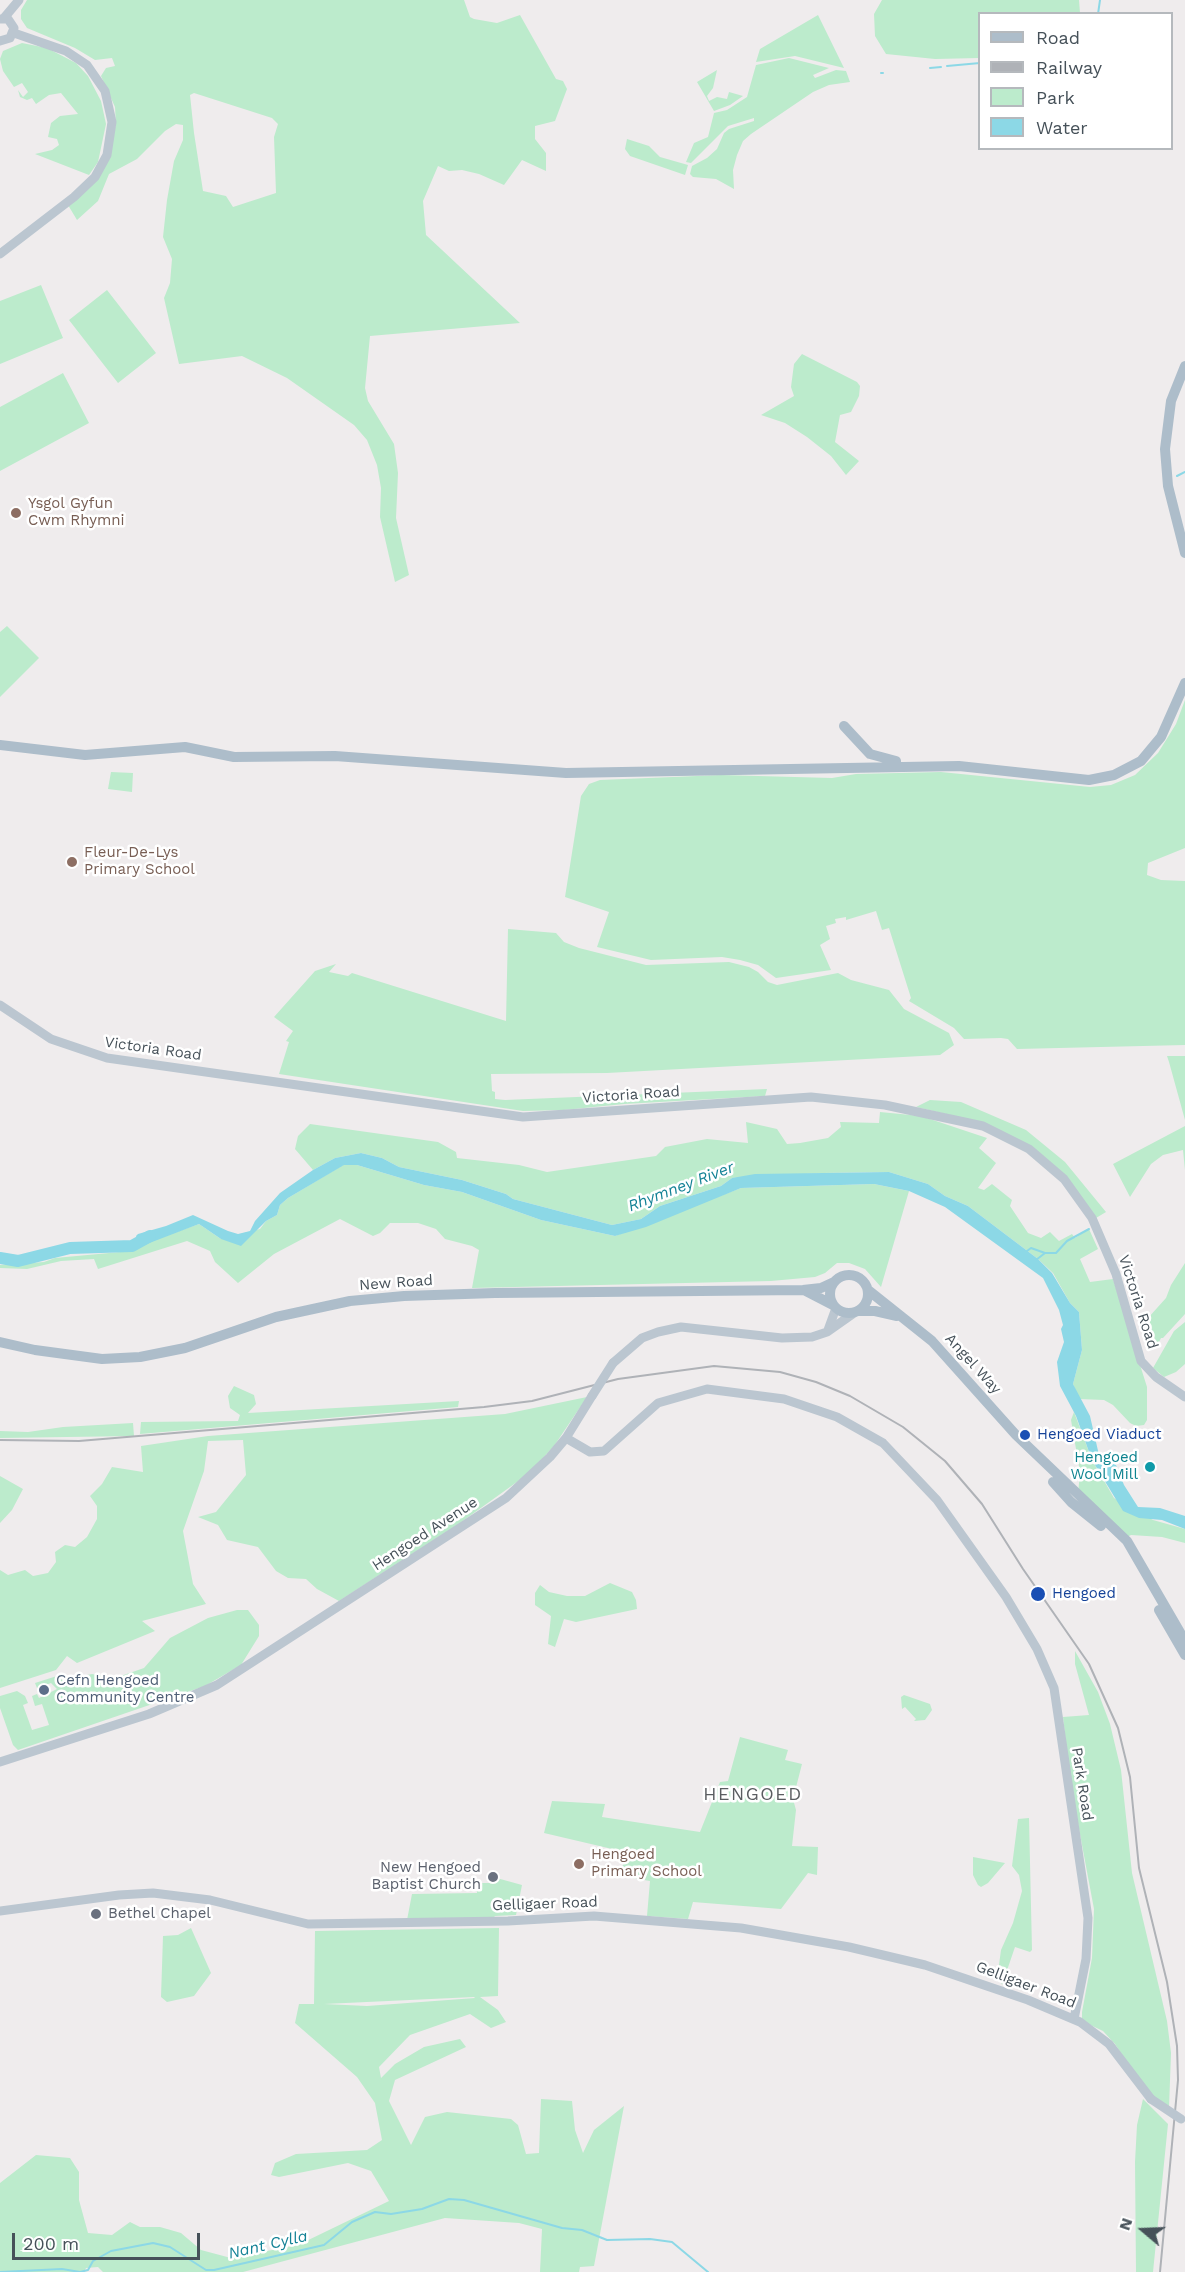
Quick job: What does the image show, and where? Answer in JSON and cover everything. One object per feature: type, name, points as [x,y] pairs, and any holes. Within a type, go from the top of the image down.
[{"type":"main road","points":[[1185,366],[1171,401],[1165,449],[1168,486],[1185,553]]},
{"type":"main road","points":[[0,745],[85,755],[185,747],[234,757],[335,756],[566,772],[920,765],[985,767],[1072,779],[1102,779],[1114,776],[1142,761],[1153,749],[1173,716],[1185,683]]},
{"type":"main road","points":[[844,726],[870,754],[920,765]]},
{"type":"main road","points":[[844,1275],[856,1276],[868,1290],[867,1302],[857,1312],[842,1313],[834,1307],[830,1294],[834,1282],[844,1275]]},
{"type":"main road","name":"New Road","points":[[0,1342],[35,1350],[102,1359],[140,1357],[185,1348],[276,1317],[350,1301],[404,1296],[495,1293],[802,1290],[821,1288],[834,1282]]},
{"type":"main road","name":"New Road","points":[[802,1290],[834,1307]]},
{"type":"main road","name":"Angel Way","points":[[868,1290],[932,1341],[1018,1437]]},
{"type":"main road","name":"Angel Way","points":[[857,1312],[875,1311],[900,1317]]},
{"type":"main road","points":[[1018,1437],[1127,1541],[1185,1641]]},
{"type":"main road","points":[[1018,1437],[1071,1502],[1122,1546],[1185,1655]]},
{"type":"street","points":[[0,254],[75,197],[95,177],[107,155],[112,122],[105,91],[87,65],[66,51],[13,29],[2,19],[18,2]]},
{"type":"street","points":[[0,40],[7,40],[13,29],[18,2]]},
{"type":"street","name":"Victoria Road","points":[[0,1005],[51,1040],[107,1058],[523,1117],[811,1098],[885,1105],[983,1126],[1029,1149],[1064,1179],[1092,1218],[1116,1274],[1141,1361],[1156,1377],[1185,1397]]},
{"type":"street","points":[[827,1332],[832,1326],[834,1307]]},
{"type":"street","name":"Hengoed Avenue","points":[[0,1762],[157,1711],[217,1685],[485,1514],[535,1473],[567,1438],[613,1363],[642,1338],[681,1327],[782,1338],[812,1337],[827,1332],[857,1312]]},
{"type":"street","name":"Park Road","points":[[567,1438],[590,1452],[604,1451],[658,1403],[707,1389],[784,1398],[837,1417],[883,1443],[937,1500],[1025,1629],[1054,1688],[1088,1918],[1086,1959],[1077,2021]]},
{"type":"street","name":"Gelligaer Road","points":[[0,1911],[119,1895],[153,1893],[210,1900],[308,1924],[508,1921],[594,1916],[741,1928],[849,1947],[925,1965],[1028,2000],[1077,2021],[1109,2044],[1151,2099],[1183,2120]]},
{"type":"green space","points":[[27,0],[464,0],[470,17],[474,19],[497,23],[520,15],[556,79],[563,81],[567,89],[555,121],[535,126],[535,139],[546,153],[546,171],[522,160],[504,185],[479,174],[462,170],[449,171],[438,166],[423,201],[426,235],[520,323],[370,336],[365,388],[368,401],[394,444],[398,473],[396,518],[409,575],[395,582],[380,517],[381,488],[377,465],[367,440],[354,425],[287,378],[242,356],[179,364],[164,298],[170,283],[172,259],[163,237],[174,161],[183,140],[183,125],[176,124],[165,131],[137,159],[109,174],[98,201],[77,220],[68,205],[96,180],[116,125],[115,107],[101,76],[106,68],[115,66],[112,58],[95,60],[75,48],[27,28],[21,19],[21,10]],"holes":[[[194,93],[272,118],[278,124],[274,137],[276,193],[233,207],[226,196],[203,191],[190,95]]]},
{"type":"green space","points":[[882,0],[1079,0],[1080,12],[978,12],[978,58],[935,59],[886,54],[875,36],[874,14]]},
{"type":"green space","points":[[818,15],[844,68],[795,56],[756,62],[760,49]]},
{"type":"green space","points":[[22,43],[47,48],[76,63],[88,76],[101,101],[106,124],[98,162],[89,175],[35,154],[52,150],[59,145],[57,139],[48,137],[51,123],[60,116],[78,114],[61,93],[49,95],[36,104],[32,98],[27,100],[20,97],[18,90],[23,97],[28,92],[22,83],[14,87],[3,71],[0,59],[3,51]]},
{"type":"green space","points":[[789,58],[829,68],[813,75],[815,78],[836,70],[846,71],[850,82],[829,85],[813,92],[743,141],[733,170],[734,189],[716,179],[693,177],[690,174],[692,166],[707,158],[717,149],[724,133],[729,129],[754,121],[754,118],[728,126],[691,163],[686,162],[694,143],[708,137],[714,113],[727,110],[747,97],[756,65]]},
{"type":"green space","points":[[717,70],[713,88],[707,96],[709,101],[717,97],[727,99],[729,92],[743,96],[730,105],[714,111],[697,82]]},
{"type":"green space","points":[[627,139],[649,146],[660,157],[688,165],[685,175],[630,156],[625,149]]},
{"type":"green space","points":[[41,285],[63,338],[0,364],[0,301]]},
{"type":"green space","points":[[107,290],[156,353],[118,383],[69,320]]},
{"type":"green space","points":[[802,354],[857,382],[860,386],[859,396],[851,412],[840,415],[835,442],[859,461],[846,475],[831,456],[807,437],[785,423],[761,415],[794,396],[791,387],[794,364]]},
{"type":"green space","points":[[63,373],[89,423],[0,471],[0,407]]},
{"type":"green space","points":[[7,626],[39,658],[0,697],[0,632]]},
{"type":"green space","points":[[1185,700],[1185,848],[1148,863],[1147,875],[1161,880],[1185,881],[1185,1045],[1017,1049],[1008,1039],[964,1039],[954,1028],[909,1001],[911,998],[889,928],[882,930],[876,911],[846,920],[846,917],[835,919],[836,923],[826,926],[830,939],[820,945],[831,970],[776,978],[758,965],[740,960],[722,957],[651,960],[597,947],[609,912],[565,897],[581,796],[589,784],[600,780],[721,775],[832,778],[856,774],[941,772],[1090,787],[1111,785],[1135,775],[1158,753],[1176,724]]},
{"type":"green space","points":[[111,772],[133,773],[132,792],[108,789]]},
{"type":"green space","points":[[508,929],[556,933],[564,942],[579,948],[646,965],[729,962],[749,967],[768,982],[777,985],[838,973],[851,980],[889,990],[904,1009],[949,1033],[954,1045],[940,1055],[607,1073],[491,1074],[495,1099],[505,1100],[767,1089],[765,1096],[624,1104],[564,1110],[523,1111],[279,1074],[289,1042],[286,1041],[293,1031],[274,1017],[315,971],[336,964],[329,972],[348,976],[352,973],[506,1021]]},
{"type":"green space","points":[[1167,1056],[1185,1056],[1185,1120],[1169,1062]]},
{"type":"green space","points":[[930,1100],[961,1102],[1026,1130],[1065,1162],[1106,1212],[1096,1218],[1074,1187],[1040,1153],[985,1123],[916,1107]]},
{"type":"green space","points":[[880,1112],[921,1116],[987,1138],[979,1148],[996,1163],[978,1188],[984,1190],[992,1184],[1012,1200],[1010,1206],[1028,1233],[1041,1238],[1050,1232],[1059,1241],[1072,1234],[1075,1238],[1089,1229],[1098,1249],[1080,1259],[1090,1282],[1113,1279],[1147,1387],[1147,1420],[1144,1425],[1136,1426],[1130,1423],[1113,1405],[1104,1400],[1079,1399],[1073,1384],[1082,1350],[1079,1312],[1070,1303],[1053,1273],[968,1206],[945,1196],[928,1184],[889,1172],[732,1178],[721,1186],[660,1206],[641,1219],[612,1225],[513,1199],[506,1194],[462,1180],[399,1167],[382,1158],[361,1153],[335,1158],[313,1170],[295,1149],[298,1136],[310,1124],[438,1142],[456,1152],[457,1158],[519,1165],[547,1172],[656,1156],[665,1147],[707,1139],[748,1143],[746,1122],[777,1129],[787,1144],[828,1138],[841,1127],[840,1122],[879,1123]]},
{"type":"green space","points":[[1185,1126],[1185,1170],[1183,1150],[1163,1155],[1151,1164],[1130,1197],[1113,1164]]},
{"type":"green space","points":[[343,1165],[357,1165],[424,1185],[462,1192],[541,1220],[615,1236],[741,1188],[874,1184],[909,1191],[881,1287],[865,1269],[849,1263],[837,1263],[825,1273],[815,1277],[771,1281],[472,1288],[479,1250],[472,1246],[445,1239],[436,1229],[418,1223],[390,1223],[380,1233],[373,1236],[340,1219],[274,1254],[238,1283],[215,1262],[210,1251],[187,1241],[98,1269],[94,1259],[61,1261],[27,1269],[0,1268],[0,1265],[120,1252],[199,1224],[221,1239],[260,1229],[266,1221],[277,1215],[280,1205],[288,1198]]},
{"type":"green space","points":[[1185,1263],[1185,1314],[1161,1338],[1157,1346],[1148,1318],[1166,1298],[1171,1285]]},
{"type":"green space","points":[[1185,1322],[1185,1364],[1176,1372],[1164,1377],[1153,1368],[1174,1331]]},
{"type":"green space","points":[[234,1386],[254,1395],[256,1404],[248,1413],[459,1401],[458,1407],[140,1434],[141,1422],[238,1421],[240,1415],[230,1408],[228,1396]]},
{"type":"green space","points":[[587,1397],[554,1446],[528,1474],[460,1523],[339,1601],[317,1589],[306,1579],[288,1578],[276,1571],[258,1547],[227,1540],[218,1525],[198,1517],[216,1512],[246,1475],[243,1440],[208,1441],[204,1471],[183,1531],[193,1584],[206,1604],[142,1621],[155,1631],[77,1663],[67,1656],[56,1670],[0,1688],[0,1570],[8,1575],[25,1570],[33,1576],[48,1573],[56,1562],[55,1552],[65,1545],[75,1547],[87,1537],[97,1519],[97,1506],[90,1496],[102,1484],[112,1467],[143,1472],[141,1446],[208,1436],[505,1414]]},
{"type":"green space","points":[[1074,1412],[1092,1460],[1114,1498],[1153,1520],[1185,1529],[1185,1543],[1162,1537],[1131,1535],[1127,1537],[1078,1494],[1080,1472],[1071,1420]]},
{"type":"green space","points":[[133,1423],[134,1436],[0,1438],[0,1431],[28,1432],[63,1427]]},
{"type":"green space","points":[[0,1476],[23,1489],[12,1510],[0,1523]]},
{"type":"green space","points":[[610,1583],[632,1592],[637,1609],[576,1622],[564,1619],[555,1647],[548,1644],[551,1616],[535,1605],[535,1593],[540,1585],[549,1592],[567,1596],[585,1596]]},
{"type":"green space","points":[[237,1610],[248,1610],[259,1625],[259,1636],[241,1665],[205,1686],[18,1750],[13,1745],[0,1708],[0,1696],[17,1691],[25,1696],[28,1703],[23,1705],[32,1730],[49,1725],[42,1704],[35,1706],[32,1696],[37,1694],[39,1698],[57,1689],[51,1683],[37,1688],[35,1683],[57,1676],[62,1680],[92,1674],[115,1678],[144,1668],[170,1638],[208,1618]]},
{"type":"green space","points":[[1075,1651],[1098,1692],[1110,1724],[1121,1770],[1132,1873],[1167,2021],[1171,2053],[1169,2108],[1159,2102],[1140,2082],[1115,2044],[1103,2031],[1082,2021],[1092,1958],[1094,1909],[1070,1781],[1063,1717],[1089,1715],[1075,1664]]},
{"type":"green space","points":[[904,1695],[930,1704],[932,1710],[925,1720],[914,1721],[916,1719],[905,1707],[902,1709],[901,1697]]},
{"type":"green space","points":[[740,1737],[788,1750],[785,1760],[802,1764],[793,1799],[796,1810],[792,1846],[818,1847],[817,1875],[808,1873],[781,1909],[693,1902],[688,1919],[647,1916],[650,1881],[621,1876],[625,1852],[544,1833],[552,1801],[605,1804],[602,1817],[700,1832],[720,1782],[728,1781]]},
{"type":"green space","points":[[1029,1818],[1032,1950],[1030,1952],[1015,1947],[1002,1985],[998,1972],[1001,1950],[1013,1923],[1022,1891],[1019,1875],[1012,1866],[1018,1819]]},
{"type":"green space","points":[[973,1857],[1005,1863],[988,1883],[981,1887],[973,1875]]},
{"type":"green space","points":[[493,1877],[522,1885],[516,1915],[495,1916],[492,1919],[407,1920],[412,1894],[477,1893],[477,1883],[491,1883]]},
{"type":"green space","points":[[191,1928],[211,1973],[194,1996],[167,2002],[161,1997],[163,1936],[178,1935]]},
{"type":"green space","points":[[499,1928],[498,1996],[480,1997],[498,2010],[506,2022],[491,2028],[470,2014],[410,2035],[379,2067],[381,2078],[395,2064],[424,2047],[460,2039],[466,2047],[395,2080],[389,2101],[411,2145],[425,2117],[447,2112],[511,2119],[518,2125],[526,2154],[539,2153],[541,2099],[572,2101],[575,2130],[583,2153],[594,2130],[624,2106],[594,2266],[580,2267],[579,2272],[540,2272],[542,2229],[519,2223],[445,2218],[243,2272],[103,2272],[98,2267],[86,2268],[84,2272],[0,2272],[0,2183],[36,2155],[70,2158],[79,2172],[79,2200],[88,2233],[112,2235],[130,2222],[140,2227],[160,2227],[181,2233],[201,2250],[231,2258],[298,2245],[389,2201],[371,2171],[348,2163],[279,2177],[271,2175],[275,2163],[296,2154],[367,2150],[382,2140],[375,2103],[357,2077],[295,2023],[299,2004],[314,2004],[315,1931]],"holes":[[[475,1998],[367,2006],[324,2004]]]},
{"type":"green space","points":[[1143,2099],[1168,2124],[1153,2272],[1136,2272],[1135,2162],[1137,2125]]},
{"type":"water","points":[[361,1153],[382,1158],[399,1167],[462,1180],[506,1194],[513,1199],[612,1225],[641,1219],[660,1206],[721,1186],[732,1178],[755,1174],[889,1172],[928,1184],[945,1196],[968,1206],[1038,1259],[1052,1273],[1070,1303],[1079,1312],[1082,1350],[1073,1384],[1090,1416],[1099,1455],[1116,1465],[1124,1485],[1138,1507],[1160,1508],[1185,1516],[1185,1529],[1162,1520],[1139,1518],[1123,1511],[1092,1460],[1076,1416],[1060,1386],[1057,1362],[1064,1342],[1061,1329],[1063,1325],[1059,1310],[1043,1278],[945,1207],[909,1191],[874,1184],[741,1188],[646,1227],[615,1236],[541,1220],[462,1192],[424,1185],[357,1165],[344,1165],[288,1198],[280,1205],[277,1215],[266,1221],[241,1246],[221,1239],[199,1224],[139,1247],[136,1236],[138,1234],[193,1215],[238,1234],[250,1231],[255,1221],[280,1193],[335,1158]]},
{"type":"waterway","points":[[1098,12],[1100,0]]},
{"type":"waterway","points":[[947,66],[978,63]]},
{"type":"waterway","points":[[930,68],[941,67]]},
{"type":"waterway","points":[[1177,476],[1185,472]]},
{"type":"waterway","points":[[1036,1260],[1045,1253],[1056,1253],[1067,1241],[1089,1229]]},
{"type":"waterway","name":"Rhymney River","points":[[0,1258],[18,1261],[70,1248],[132,1246],[150,1236]]},
{"type":"waterway","points":[[1027,1251],[1031,1248],[1045,1253]]},
{"type":"waterway","name":"Nant Cylla","points":[[0,2272],[62,2269],[80,2272],[88,2270],[93,2261],[111,2251],[153,2243],[170,2247],[206,2270],[214,2270],[324,2245],[352,2222],[375,2212],[391,2214],[422,2209],[449,2199],[464,2200],[562,2228],[582,2230],[607,2240],[650,2239],[672,2242],[708,2272]]},
{"type":"railway","points":[[0,1440],[79,1441],[484,1407],[532,1401],[618,1379],[714,1366],[780,1372],[816,1382],[850,1396],[903,1427],[945,1461],[982,1504],[1023,1569],[1089,1664],[1118,1728],[1130,1777],[1139,1868],[1167,1982],[1177,2046],[1178,2080],[1160,2272]]},
{"type":"place","name":"Ysgol Gyfun Cwm Rhymni","points":[[16,513]]},
{"type":"place","name":"Fleur-De-Lys Primary School","points":[[72,862]]},
{"type":"place","name":"Hengoed Viaduct","points":[[1025,1435]]},
{"type":"place","name":"Hengoed Wool Mill","points":[[1150,1467]]},
{"type":"place","name":"Hengoed","points":[[1038,1594]]},
{"type":"place","name":"Cefn Hengoed Community Centre","points":[[44,1690]]},
{"type":"place","name":"Hengoed Primary School","points":[[579,1864]]},
{"type":"place","name":"New Hengoed Baptist Church","points":[[493,1877]]},
{"type":"place","name":"Bethel Chapel","points":[[96,1914]]},
{"type":"district","name":"HENGOED","points":[[753,1795]]}]
